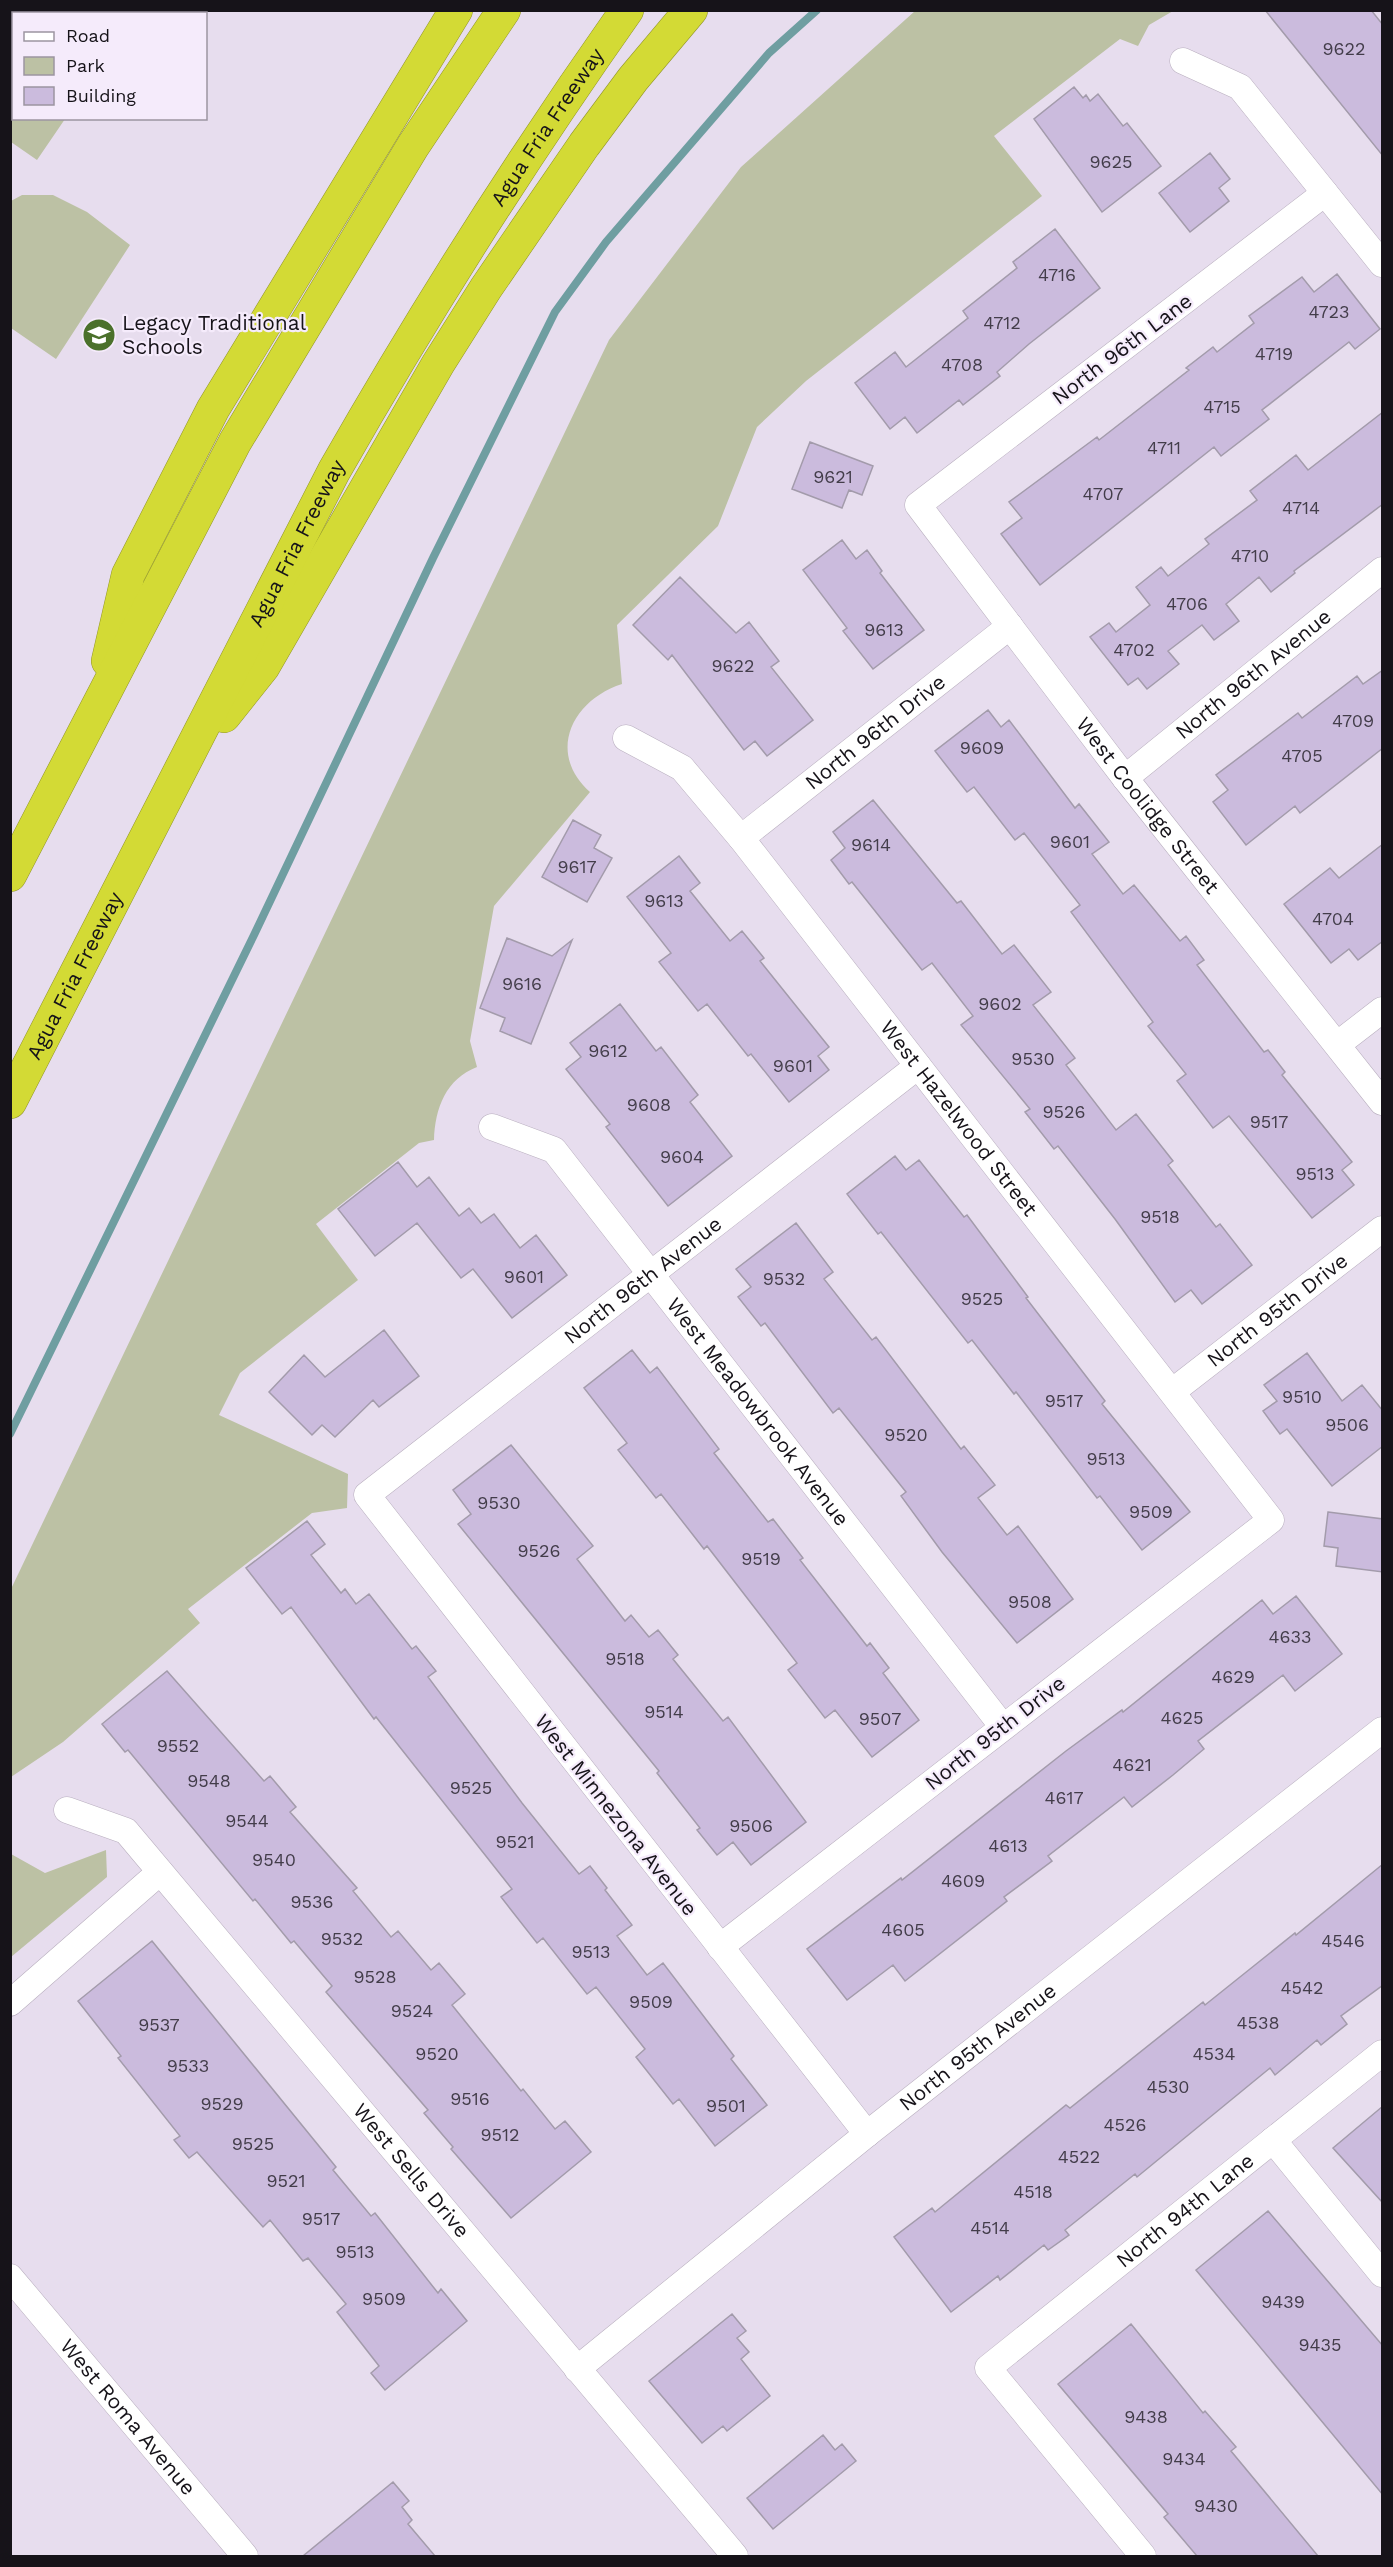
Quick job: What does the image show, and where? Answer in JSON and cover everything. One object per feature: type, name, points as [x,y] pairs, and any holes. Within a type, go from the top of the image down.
[{"type":"highway","points":[[99,704],[128,575],[138,554],[213,409],[456,10]]},
{"type":"highway","points":[[10,875],[235,442],[413,146],[504,10]]},
{"type":"highway","name":"Agua Fria Freeway","points":[[10,1102],[334,471],[382,388],[556,112],[627,10]]},
{"type":"highway","points":[[177,774],[263,667],[432,374],[486,288],[598,126],[691,10]]},
{"type":"street","points":[[1183,61],[1240,87],[1383,264]]},
{"type":"street","name":"North 96th Lane","points":[[918,505],[1325,193]]},
{"type":"street","name":"West Coolidge Street","points":[[918,505],[1125,778],[1383,1102]]},
{"type":"street","name":"North 96th Avenue","points":[[1125,778],[1383,570]]},
{"type":"street","name":"North 96th Drive","points":[[741,838],[1011,626]]},
{"type":"street","name":"West Hazelwood Street","points":[[626,738],[682,768],[741,838],[1271,1520]]},
{"type":"street","points":[[1338,1044],[1383,1010]]},
{"type":"street","name":"North 96th Avenue","points":[[367,1495],[918,1066]]},
{"type":"street","name":"West Meadowbrook Avenue","points":[[492,1127],[554,1150],[1003,1726]]},
{"type":"street","name":"North 95th Drive","points":[[1173,1391],[1383,1229]]},
{"type":"street","name":"West Minnezona Avenue","points":[[367,1495],[867,2134]]},
{"type":"street","name":"North 95th Drive","points":[[720,1947],[1271,1520]]},
{"type":"street","name":"North 95th Avenue","points":[[577,2369],[867,2134],[1383,1730]]},
{"type":"street","name":"West Sells Drive","points":[[67,1810],[126,1831],[735,2556]]},
{"type":"street","points":[[10,2003],[160,1872]]},
{"type":"street","name":"North 94th Lane","points":[[1143,2556],[988,2368],[1383,2053]]},
{"type":"street","points":[[1273,2140],[1383,2274]]},
{"type":"street","name":"West Roma Avenue","points":[[10,2277],[245,2556]]},
{"type":"green space","points":[[10,11],[22,11],[24,12],[12,12],[12,120],[64,120],[37,160],[11,142]]},
{"type":"green space","points":[[915,11],[1173,11],[1149,25],[1138,46],[1120,39],[994,136],[1042,196],[806,381],[757,427],[718,526],[617,625],[622,684],[604,692],[578,715],[571,729],[568,745],[569,761],[577,777],[590,792],[494,906],[470,1041],[477,1067],[457,1079],[444,1096],[437,1117],[434,1140],[419,1143],[316,1224],[358,1280],[240,1373],[219,1415],[348,1474],[347,1508],[312,1513],[188,1609],[200,1623],[63,1742],[11,1777],[11,1589],[609,340],[741,167]]},
{"type":"green space","points":[[22,195],[53,195],[87,212],[130,245],[56,359],[11,328],[11,201]]},
{"type":"green space","points":[[106,1850],[107,1877],[11,1957],[11,1854],[45,1873]]},
{"type":"building","points":[[1265,10],[1371,10],[1383,25],[1383,156]]},
{"type":"building","points":[[1074,87],[1083,98],[1086,95],[1090,101],[1098,94],[1123,126],[1127,123],[1161,166],[1102,212],[1034,119]]},
{"type":"building","points":[[1210,153],[1230,179],[1219,188],[1229,201],[1190,232],[1159,193]]},
{"type":"building","points":[[1055,229],[1100,288],[1029,344],[997,372],[1000,376],[963,405],[959,400],[917,433],[905,417],[890,429],[855,383],[895,352],[906,367],[968,318],[963,311],[1017,268],[1013,262]]},
{"type":"building","points":[[1337,274],[1380,329],[1355,349],[1349,342],[1262,410],[1269,419],[1221,456],[1214,447],[1040,585],[1001,534],[1022,518],[1009,502],[1097,437],[1099,440],[1189,370],[1186,368],[1213,347],[1217,352],[1254,323],[1249,316],[1302,277],[1314,292]]},
{"type":"building","points":[[1383,412],[1383,504],[1294,571],[1295,573],[1271,592],[1259,577],[1226,604],[1239,621],[1214,640],[1202,625],[1168,651],[1179,664],[1147,689],[1138,678],[1128,685],[1090,637],[1109,623],[1116,632],[1150,605],[1136,587],[1161,567],[1168,576],[1209,544],[1205,539],[1257,500],[1250,491],[1296,455],[1308,470]]},
{"type":"building","points":[[810,442],[873,466],[862,495],[849,490],[842,508],[792,489]]},
{"type":"building","points":[[842,540],[856,559],[867,550],[882,571],[880,573],[924,630],[873,669],[843,631],[847,628],[803,570]]},
{"type":"building","points":[[680,577],[736,633],[749,622],[779,661],[771,667],[813,720],[767,756],[755,741],[744,750],[672,655],[668,660],[633,625]]},
{"type":"building","points":[[1383,670],[1383,748],[1300,813],[1295,806],[1246,845],[1213,802],[1228,790],[1216,775],[1298,713],[1302,718],[1357,676],[1363,684]]},
{"type":"building","points":[[988,710],[1001,727],[1009,720],[1075,808],[1079,804],[1109,842],[1092,854],[1123,894],[1134,885],[1180,941],[1186,936],[1204,960],[1197,965],[1264,1052],[1268,1050],[1285,1072],[1282,1075],[1352,1162],[1342,1170],[1354,1185],[1312,1218],[1229,1116],[1213,1128],[1177,1081],[1186,1074],[1148,1026],[1153,1022],[1071,912],[1080,905],[1024,833],[1015,840],[974,787],[967,792],[935,751]]},
{"type":"building","points":[[873,800],[957,903],[961,901],[1002,954],[1014,945],[1051,992],[1033,1005],[1075,1058],[1066,1065],[1116,1130],[1136,1114],[1173,1161],[1168,1165],[1216,1227],[1220,1224],[1252,1265],[1202,1304],[1191,1290],[1175,1302],[1115,1219],[1058,1146],[1054,1149],[1025,1112],[1030,1109],[961,1025],[973,1016],[932,963],[922,970],[852,882],[849,884],[831,860],[845,848],[833,832]]},
{"type":"building","points":[[573,820],[601,835],[594,848],[612,858],[587,902],[542,877]]},
{"type":"building","points":[[1383,844],[1383,941],[1358,960],[1349,949],[1331,963],[1284,904],[1330,868],[1339,878]]},
{"type":"building","points":[[679,856],[700,883],[690,891],[730,941],[742,931],[764,958],[760,961],[829,1047],[818,1056],[829,1070],[789,1102],[751,1054],[748,1056],[707,1004],[698,1011],[659,962],[671,953],[627,897]]},
{"type":"building","points":[[507,938],[552,956],[572,940],[531,1044],[500,1031],[505,1018],[480,1008]]},
{"type":"building","points":[[620,1004],[656,1051],[661,1047],[698,1095],[690,1102],[732,1156],[668,1206],[606,1127],[610,1124],[566,1069],[581,1057],[570,1043]]},
{"type":"building","points":[[895,1156],[906,1170],[919,1160],[964,1217],[967,1215],[1028,1297],[1026,1298],[1105,1401],[1102,1404],[1190,1512],[1142,1550],[1100,1496],[1097,1498],[1016,1392],[1014,1394],[972,1340],[968,1343],[881,1232],[878,1234],[847,1194]]},
{"type":"building","points":[[398,1162],[417,1187],[429,1177],[459,1216],[469,1208],[481,1223],[494,1214],[520,1248],[536,1235],[567,1275],[512,1318],[473,1269],[461,1278],[417,1223],[375,1256],[338,1209]]},
{"type":"building","points":[[796,1223],[833,1272],[824,1279],[872,1340],[876,1337],[961,1449],[964,1446],[995,1485],[978,1498],[1007,1535],[1018,1526],[1073,1599],[1017,1643],[942,1552],[901,1496],[906,1492],[839,1408],[833,1413],[765,1323],[761,1326],[738,1297],[751,1287],[736,1269]]},
{"type":"building","points":[[384,1330],[419,1376],[379,1407],[373,1400],[335,1437],[322,1425],[312,1435],[269,1392],[304,1355],[325,1377]]},
{"type":"building","points":[[632,1350],[650,1373],[657,1367],[719,1449],[714,1453],[768,1522],[773,1519],[803,1558],[800,1560],[867,1646],[870,1643],[889,1668],[883,1673],[919,1720],[872,1757],[835,1710],[825,1718],[788,1670],[797,1663],[707,1546],[704,1549],[661,1494],[656,1498],[618,1450],[627,1443],[584,1388]]},
{"type":"building","points":[[1307,1353],[1342,1401],[1362,1385],[1383,1411],[1383,1446],[1332,1486],[1287,1429],[1280,1434],[1263,1411],[1277,1401],[1264,1385]]},
{"type":"building","points":[[511,1445],[593,1546],[577,1559],[625,1621],[631,1615],[649,1637],[658,1630],[678,1655],[673,1659],[723,1721],[728,1717],[806,1822],[751,1865],[733,1842],[717,1855],[697,1830],[700,1828],[657,1773],[659,1771],[458,1524],[471,1514],[453,1490]]},
{"type":"building","points":[[1328,1512],[1383,1519],[1383,1572],[1336,1566],[1338,1548],[1324,1546]]},
{"type":"building","points":[[307,1521],[325,1544],[311,1555],[341,1593],[345,1589],[356,1604],[369,1594],[412,1649],[416,1646],[436,1671],[428,1677],[522,1803],[579,1874],[590,1866],[607,1888],[605,1890],[632,1925],[617,1936],[647,1975],[663,1963],[734,2056],[731,2059],[767,2105],[715,2146],[679,2099],[673,2104],[636,2057],[645,2049],[596,1987],[587,1994],[543,1938],[537,1943],[501,1897],[512,1889],[376,1717],[374,1719],[291,1607],[282,1614],[246,1568]]},
{"type":"building","points":[[1296,1596],[1342,1654],[1295,1691],[1283,1675],[1198,1741],[1204,1749],[1173,1775],[1132,1807],[1124,1797],[1048,1856],[1052,1861],[1004,1897],[1007,1901],[905,1981],[893,1965],[847,2000],[807,1949],[901,1878],[902,1880],[1066,1751],[1122,1710],[1123,1712],[1262,1600],[1273,1614]]},
{"type":"building","points":[[167,1671],[264,1781],[270,1776],[296,1807],[290,1812],[357,1888],[353,1891],[391,1937],[398,1931],[431,1970],[439,1963],[465,1994],[452,2005],[521,2091],[523,2089],[555,2129],[565,2121],[591,2152],[511,2218],[451,2149],[453,2147],[424,2113],[428,2110],[326,1992],[332,1986],[294,1941],[291,1943],[255,1899],[253,1901],[128,1750],[125,1752],[102,1724]]},
{"type":"building","points":[[1383,1864],[1383,1985],[1341,2016],[1347,2024],[1321,2045],[1317,2040],[1275,2075],[1270,2068],[1137,2177],[1135,2174],[1065,2230],[1069,2235],[1048,2250],[1044,2245],[1000,2280],[998,2276],[951,2312],[894,2237],[932,2208],[935,2212],[1066,2105],[1070,2108],[1203,2002],[1205,2005],[1295,1933],[1296,1935]]},
{"type":"building","points":[[152,1941],[336,2167],[333,2170],[371,2216],[375,2213],[438,2293],[441,2289],[467,2321],[385,2390],[371,2373],[379,2366],[337,2312],[346,2304],[308,2258],[303,2261],[270,2220],[263,2227],[197,2152],[189,2158],[174,2140],[180,2136],[118,2058],[121,2056],[78,2001]]},
{"type":"building","points":[[1383,2106],[1383,2203],[1333,2148]]},
{"type":"building","points":[[1268,2211],[1383,2346],[1383,2495],[1196,2270]]},
{"type":"building","points":[[732,2314],[746,2331],[737,2338],[749,2352],[741,2359],[770,2396],[727,2431],[723,2426],[702,2443],[649,2381]]},
{"type":"building","points":[[1131,2324],[1203,2413],[1205,2411],[1236,2447],[1231,2451],[1318,2556],[1197,2556],[1164,2517],[1168,2514],[1058,2384]]},
{"type":"building","points":[[823,2435],[835,2450],[842,2444],[856,2461],[773,2529],[747,2498]]},
{"type":"building","points":[[393,2482],[409,2501],[402,2507],[412,2520],[408,2524],[435,2556],[303,2556]]},
{"type":"waterway","points":[[10,1434],[254,935],[433,558],[555,312],[606,242],[769,53],[817,10]]},
{"type":"place","name":"Legacy Traditional Schools","points":[[99,335]]}]
